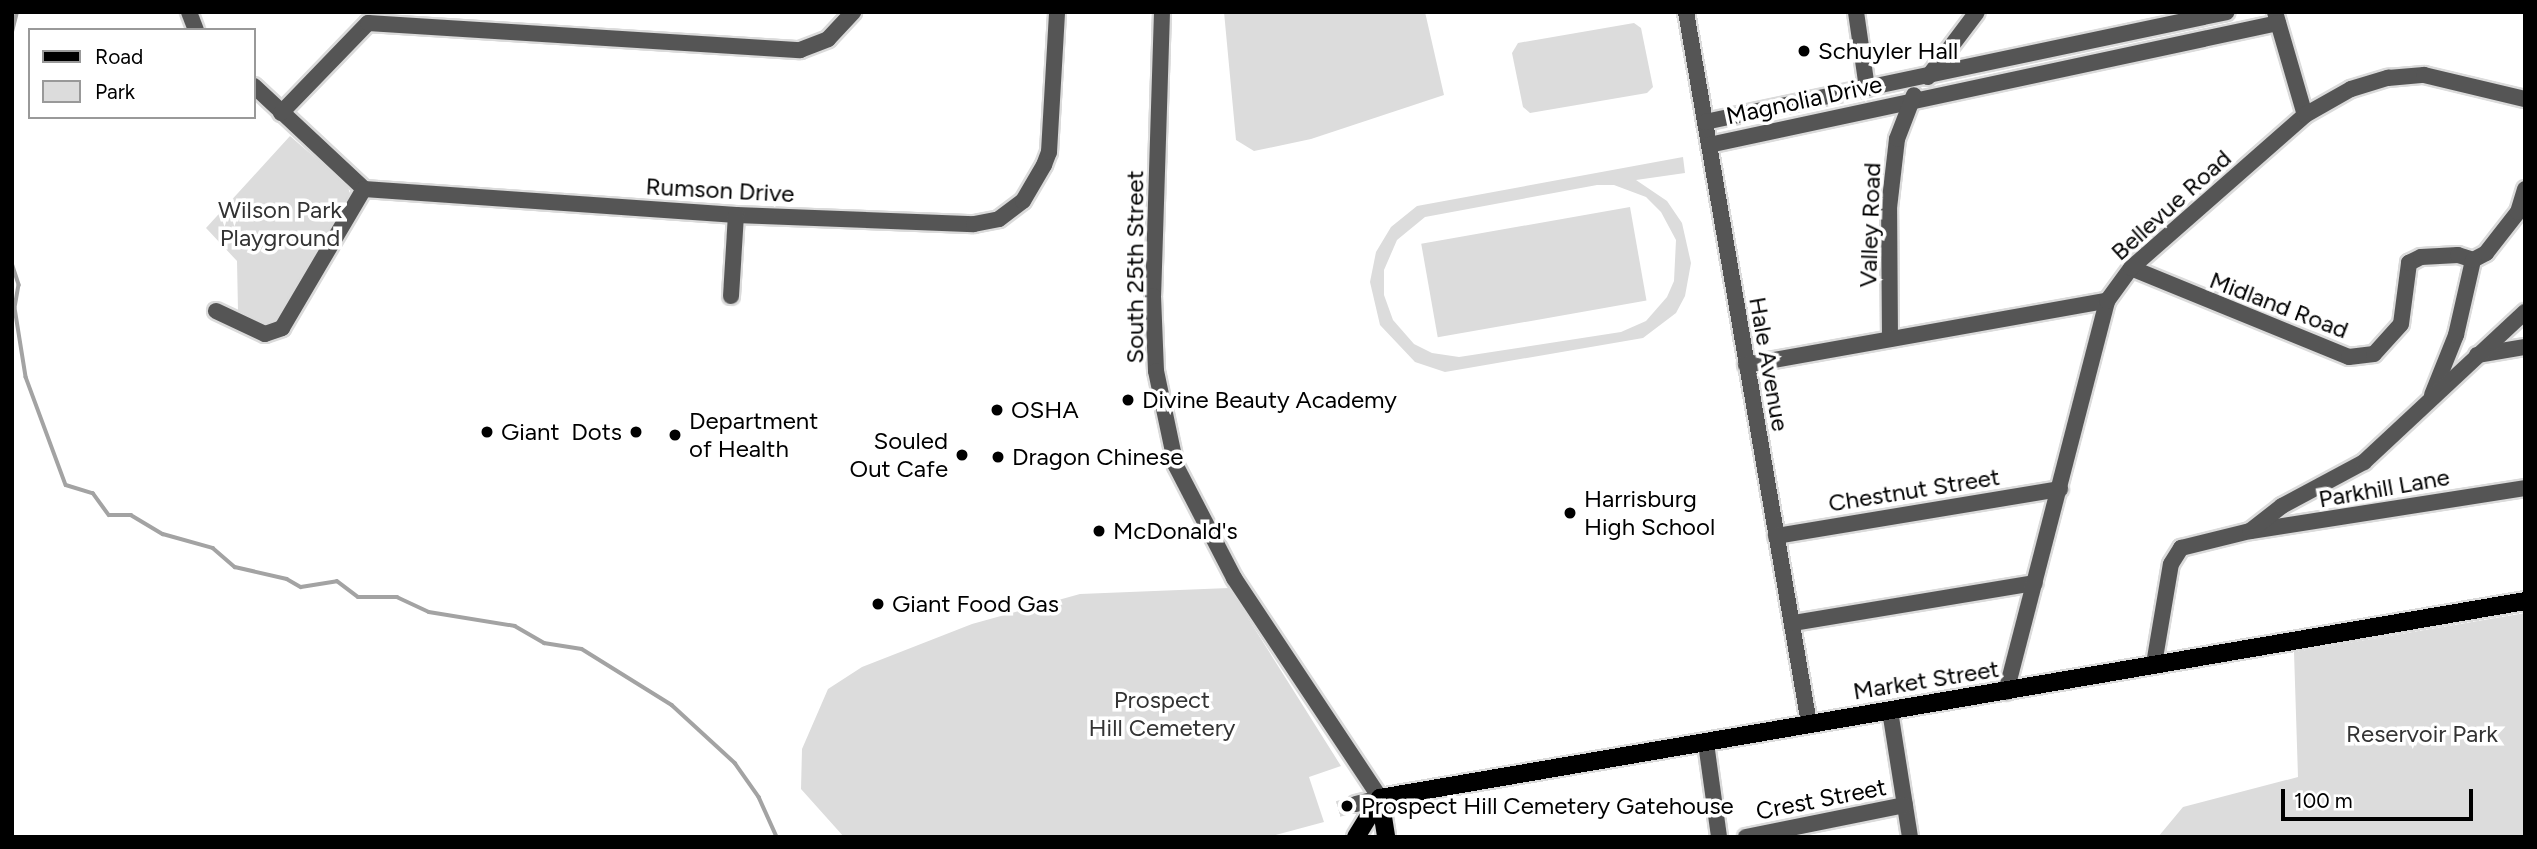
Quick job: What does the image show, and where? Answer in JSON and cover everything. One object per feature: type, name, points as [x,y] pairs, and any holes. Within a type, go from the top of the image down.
[{"type":"main road","name":"Market Street","points":[[1380,798],[2525,601]]},
{"type":"main road","points":[[1356,837],[1380,798]]},
{"type":"main road","points":[[1380,798],[1386,837]]},
{"type":"street","points":[[281,113],[366,18],[800,50],[828,39],[853,12]]},
{"type":"street","name":"Rumson Drive","points":[[364,189],[736,215],[974,224],[999,219],[1023,201],[1049,152],[1057,12]]},
{"type":"street","name":"South 25th Street","points":[[1162,12],[1153,296],[1156,371],[1177,466],[1234,578],[1380,798]]},
{"type":"street","name":"Hale Avenue","points":[[1686,12],[1793,623],[1808,723]]},
{"type":"street","points":[[1856,12],[1867,88]]},
{"type":"street","name":"Valley Road","points":[[1890,339],[1889,208],[1898,139],[1911,100],[1977,12]]},
{"type":"street","name":"Magnolia Drive","points":[[1705,122],[2227,12]]},
{"type":"street","points":[[2277,18],[2305,115]]},
{"type":"street","name":"Magnolia Drive","points":[[1709,145],[2277,18]]},
{"type":"street","name":"Bellevue Road","points":[[2007,692],[2107,301],[2131,268],[2305,115],[2351,89],[2388,78],[2424,75],[2525,99]]},
{"type":"street","points":[[216,311],[265,334],[282,328],[364,189],[256,88]]},
{"type":"street","points":[[2428,403],[2456,335],[2473,260],[2486,253],[2518,212],[2525,189]]},
{"type":"street","points":[[731,296],[736,215]]},
{"type":"street","name":"Midland Road","points":[[2131,268],[2349,358],[2374,354],[2401,324],[2409,263],[2421,257],[2458,255],[2473,260]]},
{"type":"street","points":[[1746,365],[2107,301]]},
{"type":"street","points":[[2154,664],[2171,564],[2181,548],[2250,531],[2282,506],[2364,461],[2525,312]]},
{"type":"street","points":[[2477,355],[2525,347]]},
{"type":"street","name":"Parkhill Lane","points":[[2250,531],[2525,488]]},
{"type":"street","name":"Chestnut Street","points":[[1776,536],[2060,489]]},
{"type":"street","points":[[1793,623],[2035,583]]},
{"type":"street","points":[[1889,711],[1910,837]]},
{"type":"street","points":[[1706,743],[1719,837]]},
{"type":"street","points":[[1356,804],[1380,798]]},
{"type":"street","name":"Crest Street","points":[[1746,837],[1905,805]]},
{"type":"green space","points":[[1224,12],[1425,12],[1444,95],[1311,139],[1254,151],[1236,140]]},
{"type":"green space","points":[[1634,23],[1641,28],[1653,87],[1647,93],[1530,113],[1523,107],[1512,53],[1518,43]]},
{"type":"green space","name":"Wilson Park Playground","points":[[290,136],[348,186],[350,195],[277,325],[265,327],[246,322],[238,311],[237,261],[206,228]]},
{"type":"green space","points":[[1683,157],[1685,173],[1636,180],[1667,201],[1682,223],[1691,263],[1685,296],[1676,313],[1643,338],[1445,372],[1415,362],[1380,325],[1370,282],[1376,252],[1391,227],[1417,206]],"holes":[[[1597,185],[1614,185],[1646,197],[1661,212],[1676,240],[1674,281],[1667,297],[1646,321],[1621,332],[1459,357],[1432,353],[1414,344],[1393,320],[1384,295],[1384,270],[1397,240],[1425,217]]]},
{"type":"green space","points":[[1630,207],[1646,301],[1438,337],[1421,244]]},
{"type":"green space","name":"Prospect Hill Cemetery","points":[[1229,588],[1341,766],[1309,777],[1324,822],[1268,837],[844,837],[801,789],[802,749],[828,689],[862,667],[972,624],[1080,594]]},
{"type":"green space","name":"Reservoir Park","points":[[2525,613],[2525,837],[2158,837],[2183,807],[2298,777],[2294,652]]},
{"type":"waterway","points":[[12,32],[17,12]]},
{"type":"waterway","points":[[12,263],[19,285],[15,308],[26,377],[66,485],[93,493],[109,515],[131,515],[163,534],[213,548],[235,567],[287,579],[301,587],[337,581],[358,597],[397,597],[429,612],[515,626],[544,643],[582,649],[672,705],[735,763],[759,797],[777,837]]},
{"type":"tunnel","points":[[1338,809],[1356,804]]},
{"type":"place","name":"Schuyler Hall","points":[[1804,51]]},
{"type":"place","name":"Divine Beauty Academy","points":[[1128,400]]},
{"type":"place","name":"OSHA","points":[[997,410]]},
{"type":"place","name":"Giant","points":[[487,432]]},
{"type":"place","name":"Dots","points":[[636,432]]},
{"type":"place","name":"Department of Health","points":[[675,435]]},
{"type":"place","name":"Souled Out Cafe","points":[[962,455]]},
{"type":"place","name":"Dragon Chinese","points":[[998,457]]},
{"type":"place","name":"Harrisburg High School","points":[[1570,513]]},
{"type":"place","name":"McDonald's","points":[[1099,531]]},
{"type":"place","name":"Giant Food Gas","points":[[878,604]]},
{"type":"place","name":"Prospect Hill Cemetery Gatehouse","points":[[1347,806]]}]
